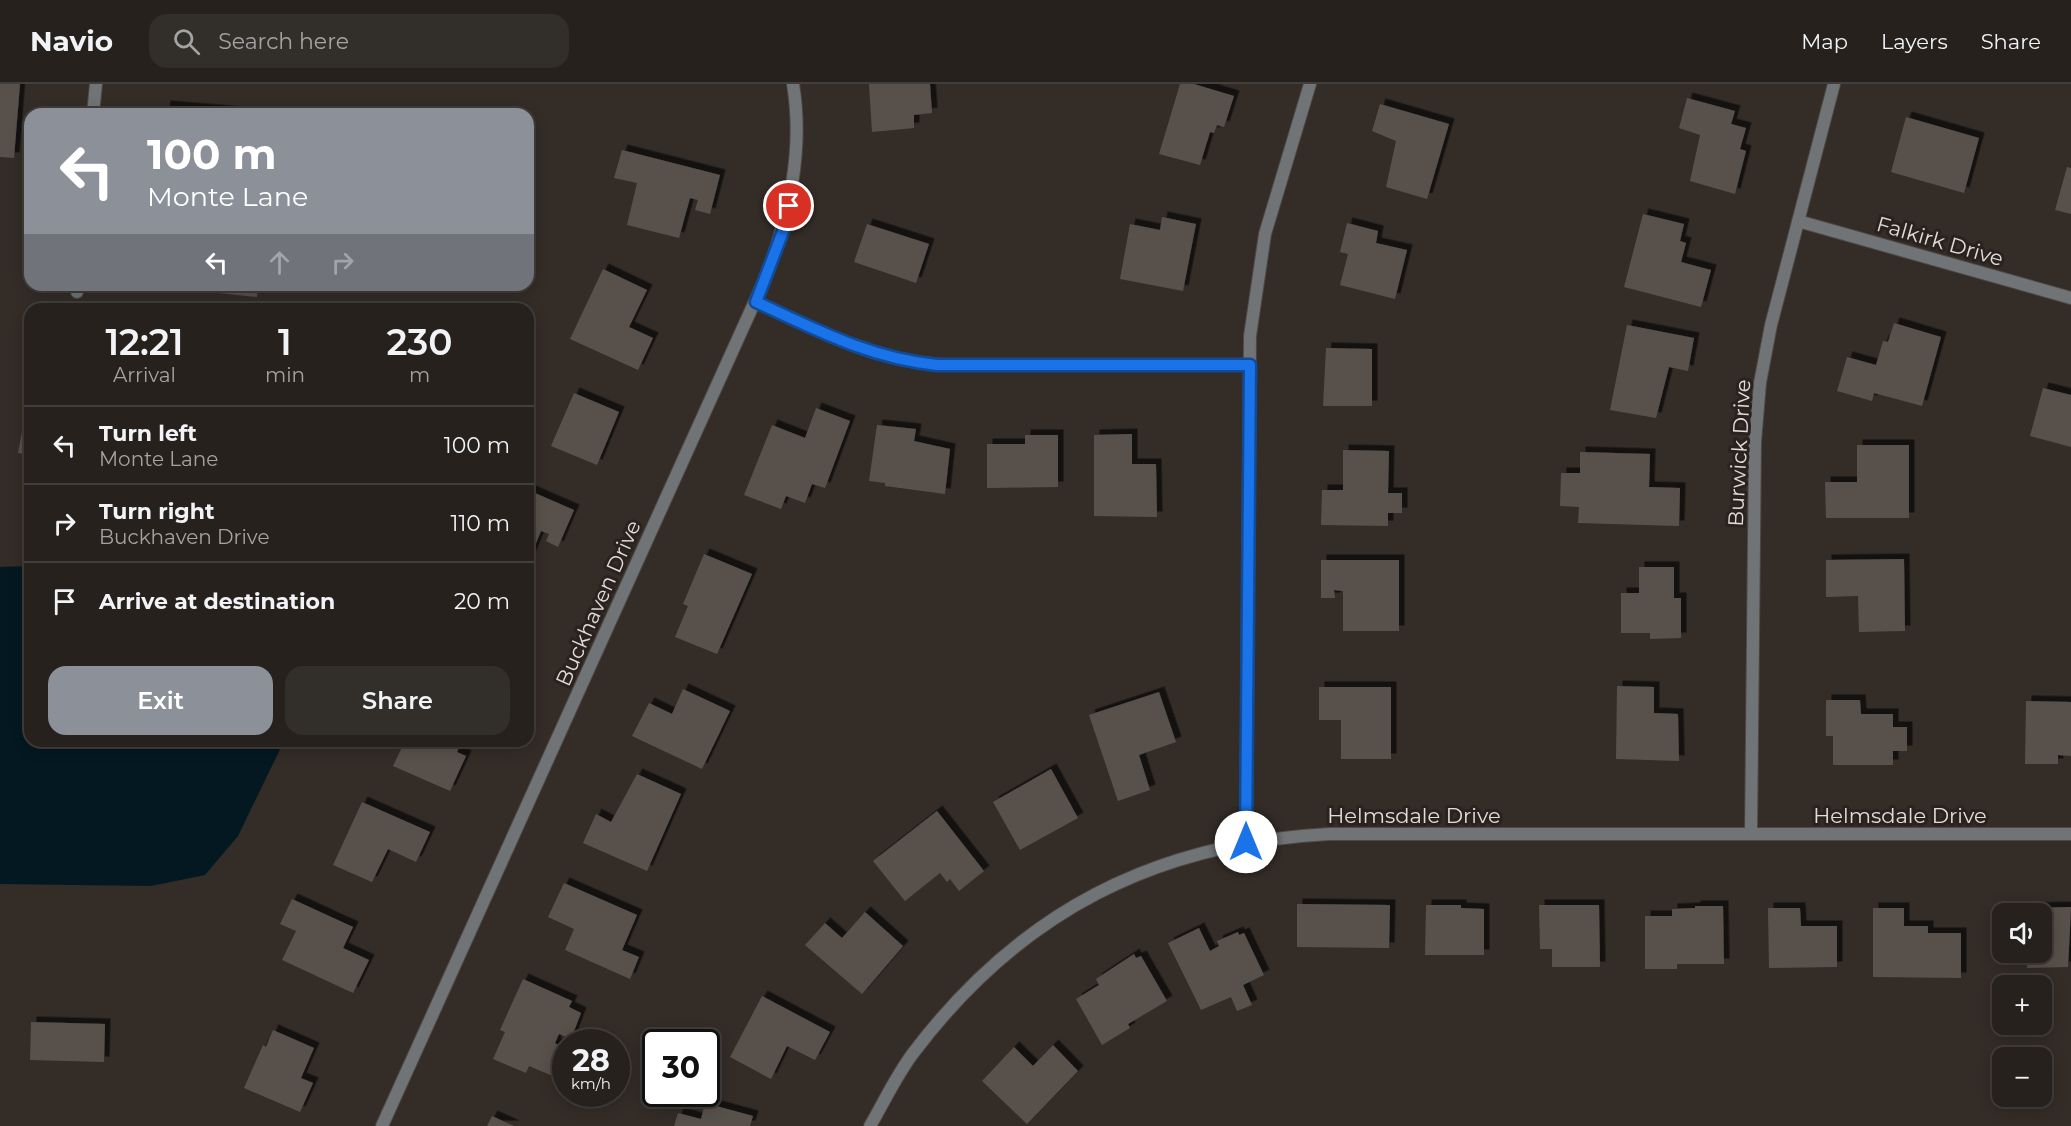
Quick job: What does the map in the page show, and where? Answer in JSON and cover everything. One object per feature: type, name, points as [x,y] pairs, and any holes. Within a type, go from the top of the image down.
[{"type":"street","points":[[94,108],[96,84]]},
{"type":"street","name":"Buckhaven Drive","points":[[382,1126],[756,302],[785,226],[793,185],[798,129],[793,84]]},
{"type":"street","points":[[1246,842],[1252,306],[1265,234],[1310,84]]},
{"type":"street","name":"Burwick Drive","points":[[1751,834],[1755,442],[1760,383],[1771,326],[1834,84]]},
{"type":"street","name":"Falkirk Drive","points":[[1798,221],[2071,298]]},
{"type":"street","points":[[756,302],[845,344],[878,355],[913,362],[949,365],[1250,365]]},
{"type":"street","name":"Helmsdale Drive","points":[[870,1126],[913,1053],[939,1019],[980,977],[1023,939],[1059,914],[1123,880],[1194,854],[1246,842],[1329,834],[2071,834]]},
{"type":"water","points":[[24,566],[24,747],[281,747],[238,836],[205,875],[151,886],[0,884],[0,567]]},
{"type":"building","points":[[0,84],[20,84],[14,158],[0,157]]},
{"type":"building","points":[[869,84],[930,84],[932,113],[914,115],[914,128],[872,132]]},
{"type":"building","points":[[1180,84],[1194,84],[1234,96],[1224,127],[1217,125],[1214,133],[1210,132],[1200,165],[1159,154]]},
{"type":"building","points":[[1687,98],[1735,111],[1731,124],[1746,128],[1740,149],[1746,151],[1735,194],[1690,181],[1700,135],[1679,128]]},
{"type":"building","points":[[1380,104],[1449,124],[1427,199],[1386,187],[1396,141],[1372,131]]},
{"type":"building","points":[[165,106],[189,108],[165,108]]},
{"type":"building","points":[[1906,117],[1979,138],[1964,193],[1891,172]]},
{"type":"building","points":[[622,150],[720,175],[710,214],[695,210],[698,200],[690,198],[679,238],[627,225],[637,183],[614,178]]},
{"type":"building","points":[[2067,167],[2071,168],[2071,214],[2055,210]]},
{"type":"building","points":[[1643,214],[1684,224],[1680,241],[1686,243],[1681,262],[1711,270],[1701,307],[1624,287]]},
{"type":"building","points":[[1162,217],[1196,224],[1183,291],[1120,279],[1130,224],[1160,230]]},
{"type":"building","points":[[1347,223],[1378,231],[1376,243],[1407,250],[1395,299],[1340,285],[1348,254],[1340,252]]},
{"type":"building","points":[[867,224],[929,244],[916,283],[854,262]]},
{"type":"building","points":[[603,269],[647,290],[629,327],[653,338],[638,370],[570,339]]},
{"type":"building","points":[[209,291],[258,291],[257,297]]},
{"type":"building","points":[[1894,323],[1941,337],[1922,406],[1874,393],[1872,401],[1837,391],[1847,357],[1876,365],[1883,341],[1888,342]]},
{"type":"building","points":[[1627,325],[1694,338],[1688,371],[1669,367],[1656,418],[1610,410]]},
{"type":"building","points":[[1326,348],[1372,349],[1372,406],[1323,406]]},
{"type":"building","points":[[2043,388],[2071,395],[2071,447],[2030,436]]},
{"type":"building","points":[[574,393],[619,412],[597,465],[551,446]]},
{"type":"building","points":[[816,408],[850,421],[825,488],[812,484],[805,503],[786,496],[781,509],[744,495],[772,425],[805,438]]},
{"type":"building","points":[[24,421],[24,454],[18,453]]},
{"type":"building","points":[[877,425],[916,429],[914,441],[950,449],[945,494],[885,486],[885,483],[869,481]]},
{"type":"building","points":[[1132,434],[1132,464],[1156,464],[1157,517],[1094,516],[1094,435]]},
{"type":"building","points":[[1025,435],[1058,435],[1058,487],[987,488],[987,444],[1025,444]]},
{"type":"building","points":[[1857,445],[1909,445],[1909,518],[1826,518],[1825,482],[1857,482]]},
{"type":"building","points":[[1343,450],[1389,451],[1388,493],[1402,493],[1402,513],[1388,513],[1388,526],[1321,525],[1322,490],[1343,490]]},
{"type":"building","points":[[1580,452],[1650,454],[1649,487],[1680,488],[1679,526],[1578,523],[1579,507],[1560,506],[1561,473],[1580,473]]},
{"type":"building","points":[[534,493],[574,510],[558,547],[546,541],[549,534],[541,531],[534,548]]},
{"type":"building","points":[[704,554],[752,574],[717,654],[675,637],[688,606],[683,604]]},
{"type":"building","points":[[1904,559],[1905,631],[1859,632],[1858,596],[1826,597],[1826,560]]},
{"type":"building","points":[[1321,560],[1399,560],[1399,631],[1343,631],[1343,591],[1334,590],[1335,598],[1321,598]]},
{"type":"building","points":[[1639,567],[1674,567],[1674,598],[1681,598],[1681,638],[1650,639],[1650,633],[1621,633],[1621,593],[1639,593]]},
{"type":"building","points":[[1617,686],[1654,687],[1654,713],[1678,714],[1679,761],[1616,759]]},
{"type":"building","points":[[1319,687],[1391,687],[1391,759],[1341,759],[1341,720],[1319,720]]},
{"type":"building","points":[[683,689],[730,711],[702,769],[632,736],[649,703],[672,714]]},
{"type":"building","points":[[1159,692],[1176,742],[1139,755],[1150,790],[1118,801],[1089,715]]},
{"type":"building","points":[[1826,700],[1860,700],[1861,714],[1893,714],[1893,727],[1907,727],[1907,751],[1893,751],[1893,765],[1833,765],[1833,736],[1826,736]]},
{"type":"building","points":[[2026,701],[2071,702],[2071,756],[2058,755],[2058,764],[2025,764]]},
{"type":"building","points":[[402,747],[459,747],[457,752],[466,756],[450,791],[393,766]]},
{"type":"building","points":[[1051,769],[1078,818],[1020,850],[993,802]]},
{"type":"building","points":[[637,774],[681,794],[647,871],[583,843],[596,814],[611,822]]},
{"type":"building","points":[[362,802],[430,832],[416,862],[388,849],[372,882],[333,865]]},
{"type":"building","points":[[937,811],[984,871],[959,891],[950,879],[947,882],[940,873],[905,901],[873,861]]},
{"type":"building","points":[[564,883],[637,915],[622,950],[639,957],[630,979],[565,950],[574,929],[548,917]]},
{"type":"building","points":[[292,899],[353,927],[343,948],[369,960],[353,993],[282,960],[296,931],[280,924]]},
{"type":"building","points":[[1297,904],[1390,905],[1389,948],[1297,947]]},
{"type":"building","points":[[1426,905],[1461,905],[1461,908],[1484,909],[1484,955],[1425,955]]},
{"type":"building","points":[[1539,905],[1599,905],[1600,967],[1552,967],[1552,949],[1540,949]]},
{"type":"building","points":[[1695,906],[1723,906],[1724,964],[1677,964],[1677,969],[1645,969],[1645,916],[1672,916],[1672,909],[1695,908]]},
{"type":"building","points":[[2052,907],[2071,907],[2068,967],[2027,968],[2027,963],[2052,963]]},
{"type":"building","points":[[1768,908],[1800,908],[1801,926],[1837,926],[1837,967],[1769,968]]},
{"type":"building","points":[[1873,908],[1904,908],[1904,926],[1928,926],[1928,933],[1961,933],[1961,978],[1873,977]]},
{"type":"building","points":[[865,912],[903,946],[862,994],[805,945],[825,923],[842,938]]},
{"type":"building","points":[[1199,928],[1210,951],[1219,946],[1217,941],[1238,932],[1239,935],[1244,933],[1264,975],[1243,985],[1252,1005],[1237,1011],[1231,997],[1201,1010],[1168,943]]},
{"type":"building","points":[[1134,954],[1136,958],[1141,956],[1167,1001],[1128,1024],[1130,1028],[1102,1045],[1076,999],[1099,985],[1096,979]]},
{"type":"building","points":[[523,979],[572,1001],[569,1007],[581,1013],[575,1029],[552,1029],[552,1076],[529,1066],[526,1073],[493,1059],[505,1032],[500,1030]]},
{"type":"building","points":[[762,996],[830,1032],[815,1060],[787,1046],[771,1079],[730,1057]]},
{"type":"building","points":[[31,1022],[105,1024],[104,1062],[30,1060]]},
{"type":"building","points":[[273,1030],[314,1048],[301,1078],[313,1083],[300,1112],[244,1088],[263,1045],[266,1047]]},
{"type":"building","points":[[1053,1045],[1078,1071],[1027,1124],[982,1081],[1014,1047],[1033,1066]]},
{"type":"building","points":[[704,1107],[720,1107],[753,1116],[750,1126],[674,1126],[678,1113],[701,1119]]},
{"type":"building","points":[[492,1116],[514,1126],[487,1126]]},
{"type":"route","points":[[789,206],[785,226],[756,302],[845,344],[902,361],[937,365],[1250,365],[1246,842]]}]
